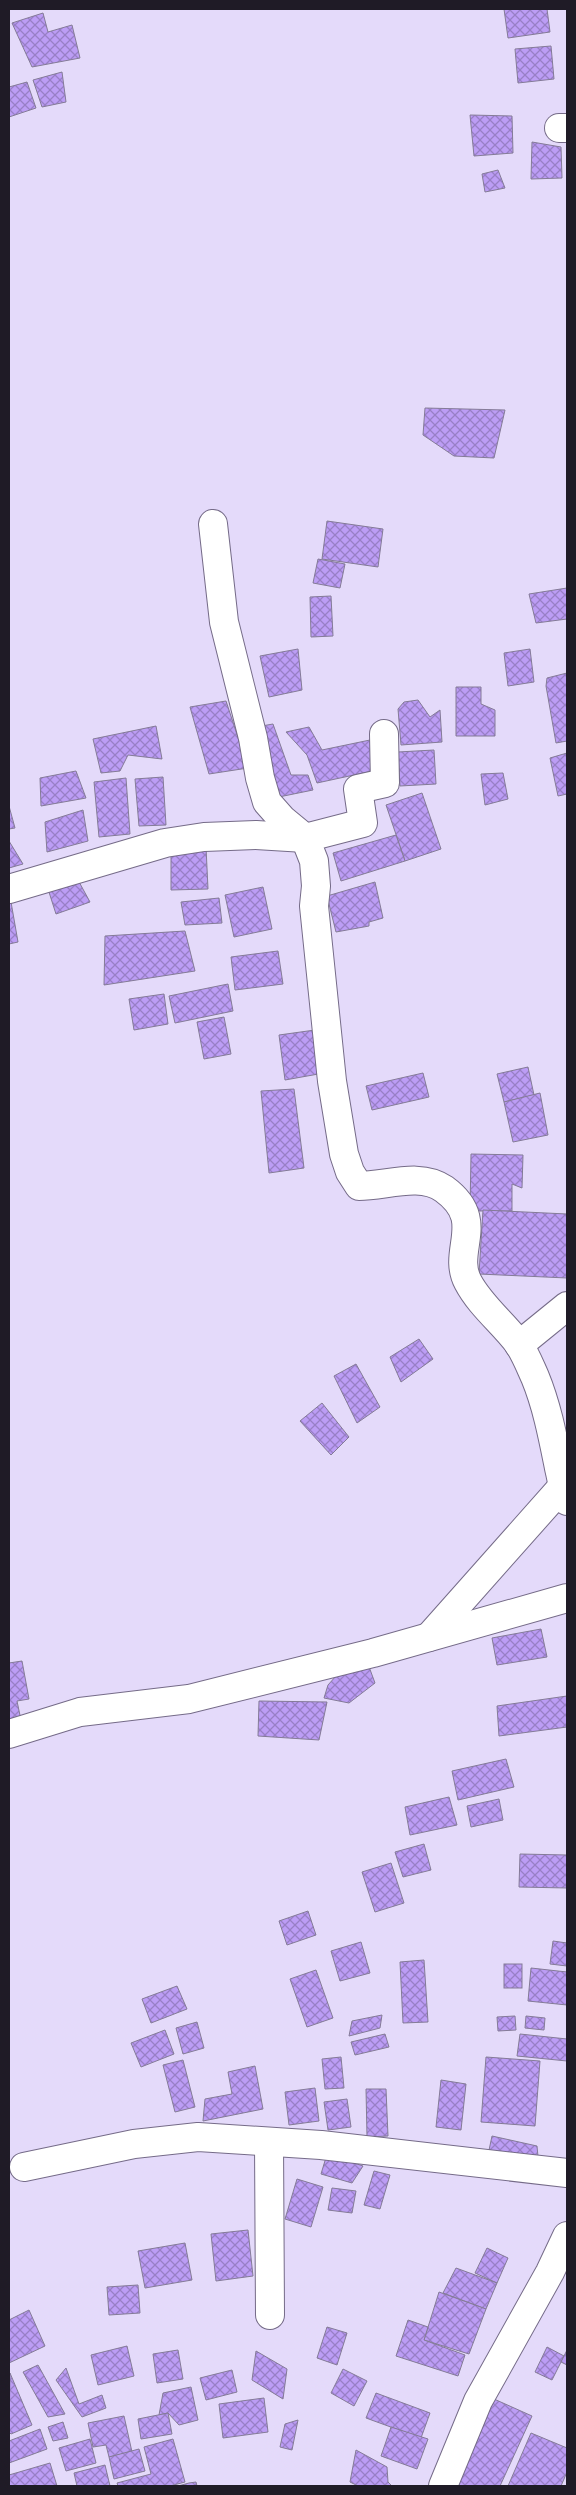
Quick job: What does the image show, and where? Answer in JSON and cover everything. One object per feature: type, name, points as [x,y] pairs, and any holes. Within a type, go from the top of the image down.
[{"type":"street","points":[[213,524],[224,622],[267,802],[282,819],[305,838],[314,861],[316,886],[314,906],[332,1081],[350,1172],[359,1186],[377,1186],[401,1181],[431,1182],[443,1188],[456,1199],[465,1214],[468,1237],[462,1266],[468,1282],[519,1345],[536,1378],[564,1480],[429,1638]]},
{"type":"street","points":[[9,889],[165,843],[256,834],[305,838],[363,823],[358,789],[385,783],[384,734]]},
{"type":"street","points":[[519,1345],[567,1306]]},
{"type":"street","points":[[9,1734],[80,1712],[189,1699],[429,1638],[567,1598]]},
{"type":"street","points":[[24,2167],[78,2154],[166,2140],[198,2137],[321,2145],[567,2173]]},
{"type":"street","points":[[269,2142],[270,2315]]},
{"type":"street","points":[[442,2486],[478,2401],[567,2236]]},
{"type":"building","points":[[504,9],[547,9],[550,32],[508,38]]},
{"type":"building","points":[[43,13],[48,32],[72,25],[80,58],[32,67],[12,23]]},
{"type":"building","points":[[551,46],[554,79],[518,83],[515,49]]},
{"type":"building","points":[[62,72],[66,102],[42,107],[33,80]]},
{"type":"building","points":[[27,82],[36,108],[9,117],[9,87]]},
{"type":"building","points":[[470,115],[512,116],[513,153],[474,156]]},
{"type":"building","points":[[532,142],[561,147],[562,178],[531,179]]},
{"type":"building","points":[[498,170],[505,188],[485,192],[482,174]]},
{"type":"building","points":[[425,408],[505,410],[494,458],[454,456],[423,435]]},
{"type":"building","points":[[327,521],[383,529],[378,567],[322,559]]},
{"type":"building","points":[[318,559],[345,564],[340,588],[313,583]]},
{"type":"building","points":[[567,588],[567,619],[536,623],[529,594]]},
{"type":"building","points":[[331,596],[333,636],[311,637],[310,597]]},
{"type":"building","points":[[298,649],[302,690],[269,697],[260,656]]},
{"type":"building","points":[[530,649],[534,682],[508,686],[504,653]]},
{"type":"building","points":[[567,673],[567,741],[556,743],[546,686],[547,678]]},
{"type":"building","points":[[456,687],[481,687],[481,704],[495,710],[495,736],[456,736]]},
{"type":"building","points":[[418,700],[430,717],[440,710],[442,742],[401,745],[398,709],[404,702]]},
{"type":"building","points":[[226,701],[248,768],[209,774],[190,707]]},
{"type":"building","points":[[273,724],[291,775],[308,775],[313,790],[269,799],[256,727]]},
{"type":"building","points":[[156,726],[162,759],[128,755],[120,771],[101,773],[93,739]]},
{"type":"building","points":[[309,727],[322,750],[370,740],[377,770],[317,783],[307,755],[286,732]]},
{"type":"building","points":[[434,750],[436,784],[400,786],[398,752]]},
{"type":"building","points":[[567,753],[567,794],[558,796],[550,758]]},
{"type":"building","points":[[76,771],[86,798],[41,806],[40,778]]},
{"type":"building","points":[[503,773],[508,799],[485,805],[481,774]]},
{"type":"building","points":[[163,777],[166,825],[139,826],[135,779]]},
{"type":"building","points":[[126,778],[130,834],[99,837],[94,782]]},
{"type":"building","points":[[422,793],[441,849],[405,861],[386,805]]},
{"type":"building","points":[[9,806],[15,828],[9,829]]},
{"type":"building","points":[[83,810],[88,841],[47,852],[45,822]]},
{"type":"building","points":[[396,835],[405,861],[341,881],[333,853]]},
{"type":"building","points":[[9,841],[23,864],[9,868]]},
{"type":"building","points":[[206,847],[208,889],[171,890],[171,850]]},
{"type":"building","points":[[78,880],[90,902],[56,914],[48,889]]},
{"type":"building","points":[[375,882],[383,918],[369,922],[369,926],[336,932],[327,896]]},
{"type":"building","points":[[263,887],[272,929],[234,937],[225,895]]},
{"type":"building","points":[[219,898],[222,923],[185,925],[181,902]]},
{"type":"building","points":[[11,902],[18,942],[9,944],[9,903]]},
{"type":"building","points":[[185,931],[195,971],[104,985],[105,936]]},
{"type":"building","points":[[278,951],[283,984],[235,990],[231,957]]},
{"type":"building","points":[[228,984],[233,1011],[175,1023],[169,996]]},
{"type":"building","points":[[164,994],[168,1024],[134,1030],[129,999]]},
{"type":"building","points":[[224,1017],[231,1054],[204,1059],[197,1022]]},
{"type":"building","points":[[315,1030],[324,1073],[285,1080],[279,1035]]},
{"type":"building","points":[[528,1067],[534,1095],[504,1102],[497,1074]]},
{"type":"building","points":[[423,1073],[429,1097],[372,1110],[366,1086]]},
{"type":"building","points":[[294,1089],[304,1168],[269,1173],[261,1091]]},
{"type":"building","points":[[540,1093],[548,1135],[513,1142],[504,1102]]},
{"type":"building","points":[[471,1154],[523,1155],[522,1188],[512,1184],[512,1211],[470,1211]]},
{"type":"building","points":[[483,1210],[567,1214],[567,1278],[479,1274]]},
{"type":"building","points":[[419,1339],[433,1359],[401,1382],[390,1357]]},
{"type":"building","points":[[356,1364],[380,1407],[357,1423],[334,1376]]},
{"type":"building","points":[[322,1403],[349,1437],[331,1455],[300,1421]]},
{"type":"building","points":[[541,1629],[547,1657],[497,1665],[492,1638]]},
{"type":"building","points":[[22,1661],[29,1699],[17,1701],[22,1725],[9,1727],[9,1663]]},
{"type":"building","points":[[368,1664],[375,1683],[349,1703],[324,1698],[328,1685],[344,1667]]},
{"type":"building","points":[[567,1696],[567,1727],[499,1736],[497,1706]]},
{"type":"building","points":[[259,1701],[327,1702],[319,1740],[258,1736]]},
{"type":"building","points":[[506,1759],[514,1787],[458,1800],[452,1771]]},
{"type":"building","points":[[449,1797],[457,1825],[410,1835],[405,1807]]},
{"type":"building","points":[[499,1799],[503,1820],[471,1827],[467,1806]]},
{"type":"building","points":[[424,1844],[431,1870],[403,1877],[395,1852]]},
{"type":"building","points":[[520,1854],[567,1855],[567,1888],[519,1887]]},
{"type":"building","points":[[391,1863],[404,1903],[375,1912],[362,1872]]},
{"type":"building","points":[[308,1911],[316,1935],[287,1945],[279,1921]]},
{"type":"building","points":[[553,1941],[567,1943],[567,1966],[550,1964]]},
{"type":"building","points":[[361,1942],[370,1973],[340,1981],[331,1951]]},
{"type":"building","points":[[424,1960],[428,2022],[403,2023],[400,1962]]},
{"type":"building","points":[[504,1964],[522,1964],[522,1988],[504,1988]]},
{"type":"building","points":[[531,1968],[567,1972],[567,2005],[528,2001]]},
{"type":"building","points":[[316,1970],[333,2018],[307,2027],[290,1979]]},
{"type":"building","points":[[177,1986],[187,2009],[151,2023],[142,1999]]},
{"type":"building","points":[[382,2015],[380,2028],[349,2036],[352,2021]]},
{"type":"building","points":[[515,2016],[516,2030],[498,2031],[497,2017]]},
{"type":"building","points":[[526,2016],[545,2018],[544,2030],[525,2028]]},
{"type":"building","points":[[197,2022],[204,2048],[183,2054],[176,2028]]},
{"type":"building","points":[[165,2030],[174,2054],[141,2067],[131,2043]]},
{"type":"building","points":[[385,2034],[389,2047],[355,2055],[351,2042]]},
{"type":"building","points":[[520,2034],[567,2039],[567,2061],[517,2056]]},
{"type":"building","points":[[341,2057],[344,2088],[325,2089],[322,2059]]},
{"type":"building","points":[[486,2057],[540,2061],[535,2126],[481,2122]]},
{"type":"building","points":[[183,2060],[195,2107],[175,2112],[163,2065]]},
{"type":"building","points":[[255,2066],[263,2109],[203,2121],[205,2099],[232,2094],[228,2072]]},
{"type":"building","points":[[441,2080],[466,2084],[461,2130],[436,2127]]},
{"type":"building","points":[[315,2088],[319,2121],[289,2125],[285,2092]]},
{"type":"building","points":[[366,2089],[386,2089],[388,2136],[367,2137]]},
{"type":"building","points":[[347,2099],[351,2127],[328,2130],[324,2102]]},
{"type":"building","points":[[492,2136],[537,2146],[539,2167],[488,2155]]},
{"type":"building","points":[[327,2154],[363,2166],[352,2183],[321,2174]]},
{"type":"building","points":[[374,2171],[390,2175],[380,2209],[364,2205]]},
{"type":"building","points":[[297,2179],[323,2187],[311,2227],[285,2219]]},
{"type":"building","points":[[332,2188],[356,2191],[352,2213],[328,2210]]},
{"type":"building","points":[[248,2230],[253,2276],[216,2281],[211,2234]]},
{"type":"building","points":[[185,2243],[192,2280],[145,2288],[138,2251]]},
{"type":"building","points":[[487,2248],[508,2258],[497,2283],[475,2273]]},
{"type":"building","points":[[456,2268],[497,2283],[486,2309],[443,2293]]},
{"type":"building","points":[[138,2285],[140,2313],[109,2315],[107,2287]]},
{"type":"building","points":[[439,2292],[486,2309],[469,2354],[424,2340]]},
{"type":"building","points":[[29,2310],[45,2346],[9,2363],[9,2320]]},
{"type":"building","points":[[408,2320],[428,2327],[424,2340],[465,2355],[458,2376],[396,2356]]},
{"type":"building","points":[[327,2327],[347,2333],[337,2365],[317,2358]]},
{"type":"building","points":[[127,2346],[134,2376],[98,2385],[91,2355]]},
{"type":"building","points":[[547,2347],[564,2356],[552,2380],[535,2372]]},
{"type":"building","points":[[178,2350],[183,2379],[157,2383],[153,2354]]},
{"type":"building","points":[[567,2350],[567,2365],[561,2362]]},
{"type":"building","points":[[256,2351],[287,2369],[283,2399],[252,2380]]},
{"type":"building","points":[[38,2365],[65,2414],[48,2417],[23,2372]]},
{"type":"building","points":[[66,2368],[79,2404],[102,2395],[106,2408],[82,2417],[56,2380]]},
{"type":"building","points":[[343,2369],[367,2381],[354,2406],[331,2393]]},
{"type":"building","points":[[232,2370],[237,2392],[206,2400],[200,2378]]},
{"type":"building","points":[[10,2373],[32,2425],[11,2434],[9,2432]]},
{"type":"building","points":[[191,2387],[198,2420],[179,2425],[168,2413],[159,2415],[163,2393]]},
{"type":"building","points":[[376,2393],[430,2413],[421,2438],[366,2418]]},
{"type":"building","points":[[264,2398],[268,2432],[223,2438],[219,2404]]},
{"type":"building","points":[[494,2399],[532,2416],[500,2486],[456,2486]]},
{"type":"building","points":[[168,2413],[172,2434],[141,2439],[138,2419]]},
{"type":"building","points":[[124,2416],[132,2452],[109,2457],[106,2445],[93,2447],[88,2423]]},
{"type":"building","points":[[298,2420],[292,2450],[280,2447],[285,2424]]},
{"type":"building","points":[[63,2422],[68,2438],[53,2441],[48,2427]]},
{"type":"building","points":[[391,2427],[428,2439],[417,2469],[381,2456]]},
{"type":"building","points":[[40,2429],[47,2449],[9,2463],[9,2441]]},
{"type":"building","points":[[531,2433],[567,2448],[567,2472],[561,2486],[508,2486]]},
{"type":"building","points":[[90,2439],[96,2463],[66,2471],[59,2448]]},
{"type":"building","points":[[173,2439],[185,2482],[170,2486],[118,2486],[117,2483],[151,2474],[144,2447]]},
{"type":"building","points":[[139,2449],[145,2471],[114,2479],[109,2457]]},
{"type":"building","points":[[356,2450],[387,2467],[388,2482],[392,2486],[358,2486],[350,2482]]},
{"type":"building","points":[[50,2463],[57,2486],[9,2486],[9,2475]]},
{"type":"building","points":[[105,2465],[110,2486],[77,2486],[74,2473]]},
{"type":"building","points":[[196,2482],[197,2486],[178,2486],[189,2483]]}]
